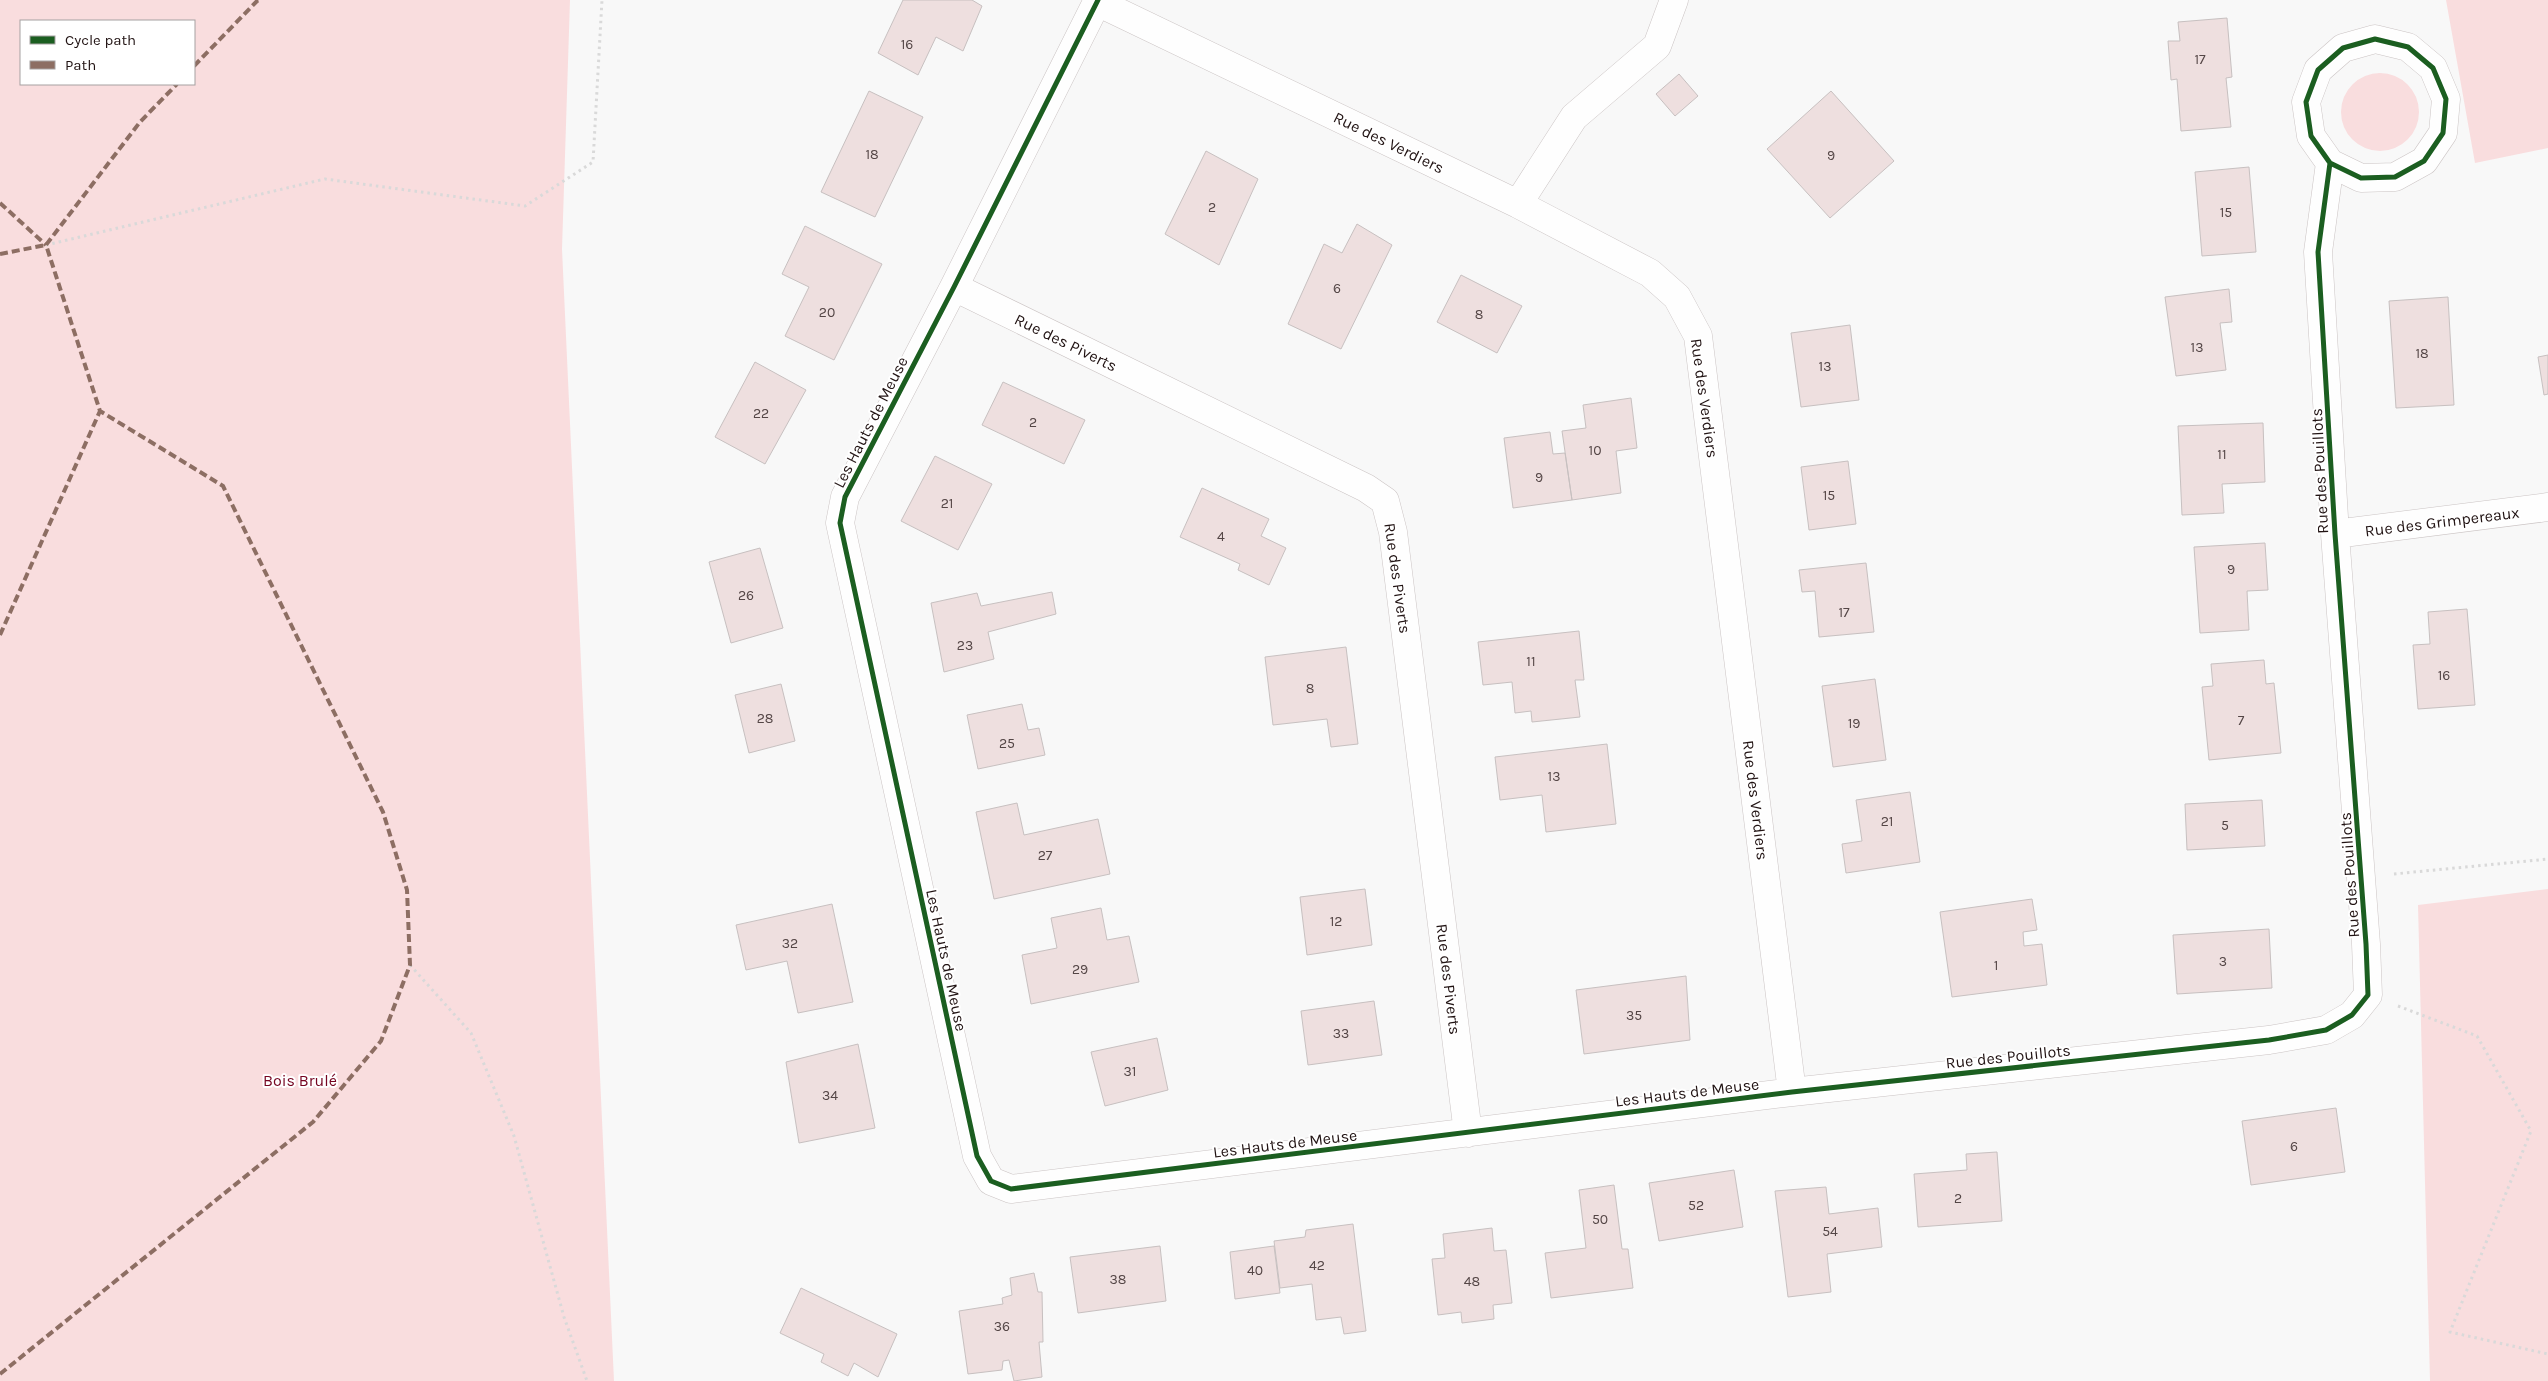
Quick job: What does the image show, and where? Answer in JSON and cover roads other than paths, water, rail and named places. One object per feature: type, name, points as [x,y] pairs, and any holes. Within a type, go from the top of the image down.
[{"type":"street","points":[[1518,204],[1574,117],[1657,46],[1674,0]]},
{"type":"street","name":"Rue des Verdiers","points":[[1097,1],[1518,204],[1650,273],[1677,297],[1698,336],[1792,1092]]},
{"type":"street","name":"Les Hauts de Meuse","points":[[1097,1],[954,287],[845,497],[840,523],[977,1156],[991,1181],[1011,1189],[1028,1188],[1792,1092]]},
{"type":"street","points":[[2375,39],[2408,47],[2433,68],[2446,99],[2442,133],[2424,161],[2394,177],[2361,178],[2330,163],[2311,136],[2306,102],[2318,70],[2343,48],[2375,39]]},
{"type":"street","name":"Rue des Pouillots","points":[[1792,1092],[2260,1041],[2316,1032],[2326,1030],[2352,1015],[2368,995],[2335,534],[2318,252],[2330,163]]},
{"type":"street","name":"Rue des Piverts","points":[[954,287],[1366,488],[1385,501],[1393,532],[1468,1133]]},
{"type":"street","name":"Rue des Grimpereaux","points":[[2335,534],[2548,507]]},
{"type":"park label","name":"Bois Brulé","points":[[300,1080]]}]
